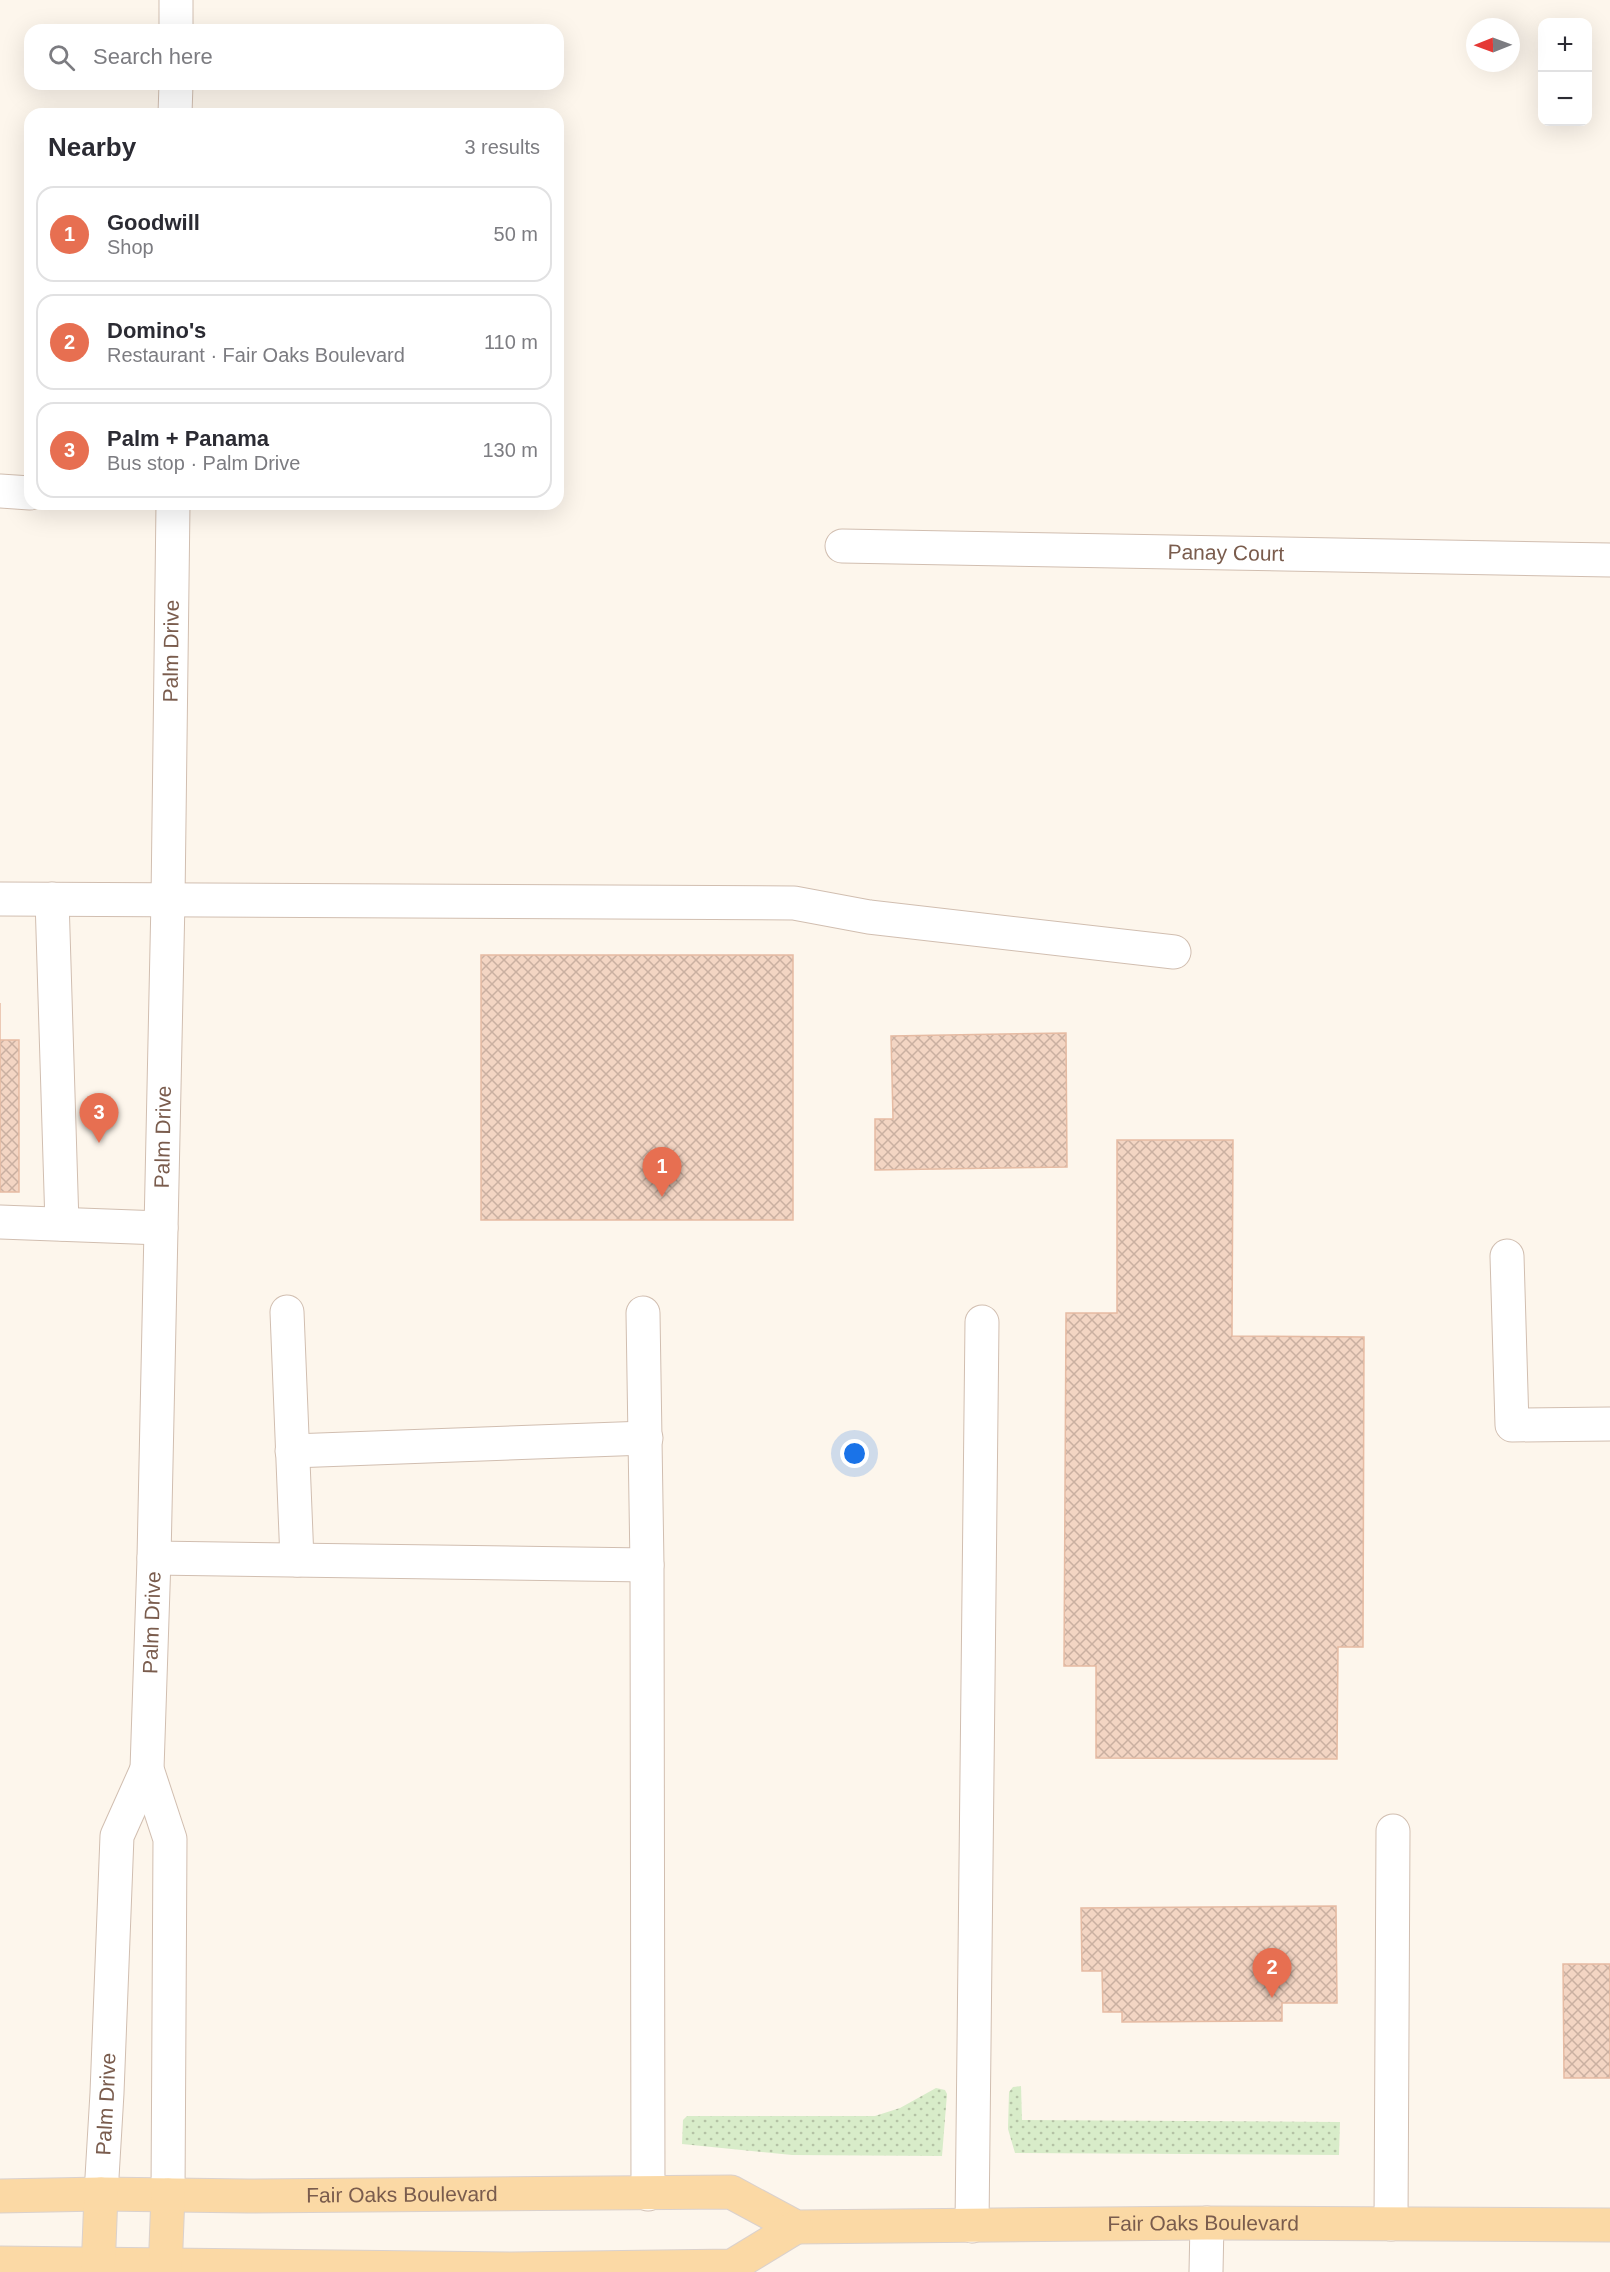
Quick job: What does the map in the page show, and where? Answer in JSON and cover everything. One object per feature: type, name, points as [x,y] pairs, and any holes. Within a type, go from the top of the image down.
[{"type":"main road","name":"Fair Oaks Boulevard","points":[[0,2196],[731,2192],[796,2227],[1207,2223],[1610,2225]]},
{"type":"main road","name":"Palm Drive","points":[[98,2268],[101,2194]]},
{"type":"main road","points":[[165,2269],[168,2195]]},
{"type":"main road","points":[[0,2263],[98,2268],[512,2271],[732,2266],[796,2227]]},
{"type":"street","points":[[176,0],[176,24]]},
{"type":"street","points":[[176,90],[176,108]]},
{"type":"street","points":[[0,491],[24,493]]},
{"type":"street","name":"Palm Drive","points":[[168,2195],[170,1839],[147,1769],[154,1558],[168,900],[173,510]]},
{"type":"street","name":"Panay Court","points":[[842,546],[1610,560]]},
{"type":"street","points":[[0,899],[794,903],[869,917],[1174,952]]},
{"type":"street","points":[[52,899],[62,1224]]},
{"type":"street","points":[[0,1222],[161,1228]]},
{"type":"street","points":[[1507,1256],[1512,1425],[1610,1424]]},
{"type":"street","points":[[287,1312],[297,1560]]},
{"type":"street","points":[[643,1314],[647,1565],[648,2194]]},
{"type":"street","points":[[972,2226],[981,1322]]},
{"type":"street","points":[[292,1451],[646,1438]]},
{"type":"street","points":[[154,1558],[647,1565]]},
{"type":"street","name":"Palm Drive","points":[[101,2194],[107,2104],[117,1836],[147,1769]]},
{"type":"street","points":[[1391,2224],[1393,1831]]},
{"type":"street","points":[[1206,2272],[1207,2223]]},
{"type":"green space","points":[[1021,2086],[1022,2120],[1340,2122],[1339,2155],[1015,2153],[1008,2129],[1009,2092],[1013,2087]]},
{"type":"green space","points":[[936,2088],[945,2090],[947,2094],[942,2156],[792,2155],[682,2144],[683,2120],[687,2116],[875,2116],[900,2108]]},
{"type":"building","points":[[481,955],[793,955],[793,1220],[481,1220]]},
{"type":"building","points":[[1066,1033],[1067,1167],[875,1170],[875,1119],[893,1119],[891,1036]]},
{"type":"building","points":[[0,1040],[19,1040],[19,1192],[0,1192]]},
{"type":"building","points":[[1117,1140],[1233,1140],[1232,1336],[1364,1337],[1363,1647],[1338,1647],[1337,1759],[1096,1758],[1096,1666],[1064,1666],[1066,1313],[1117,1313]]},
{"type":"building","points":[[1336,1906],[1337,2003],[1282,2003],[1282,2021],[1122,2022],[1122,2012],[1103,2012],[1102,1971],[1082,1971],[1081,1908]]},
{"type":"building","points":[[1563,1964],[1610,1964],[1610,2078],[1564,2078]]},
{"type":"place","name":"Palm + Panama","points":[[99,1143]]},
{"type":"place","name":"Goodwill","points":[[662,1197]]},
{"type":"place","name":"Domino's","points":[[1272,1998]]}]
